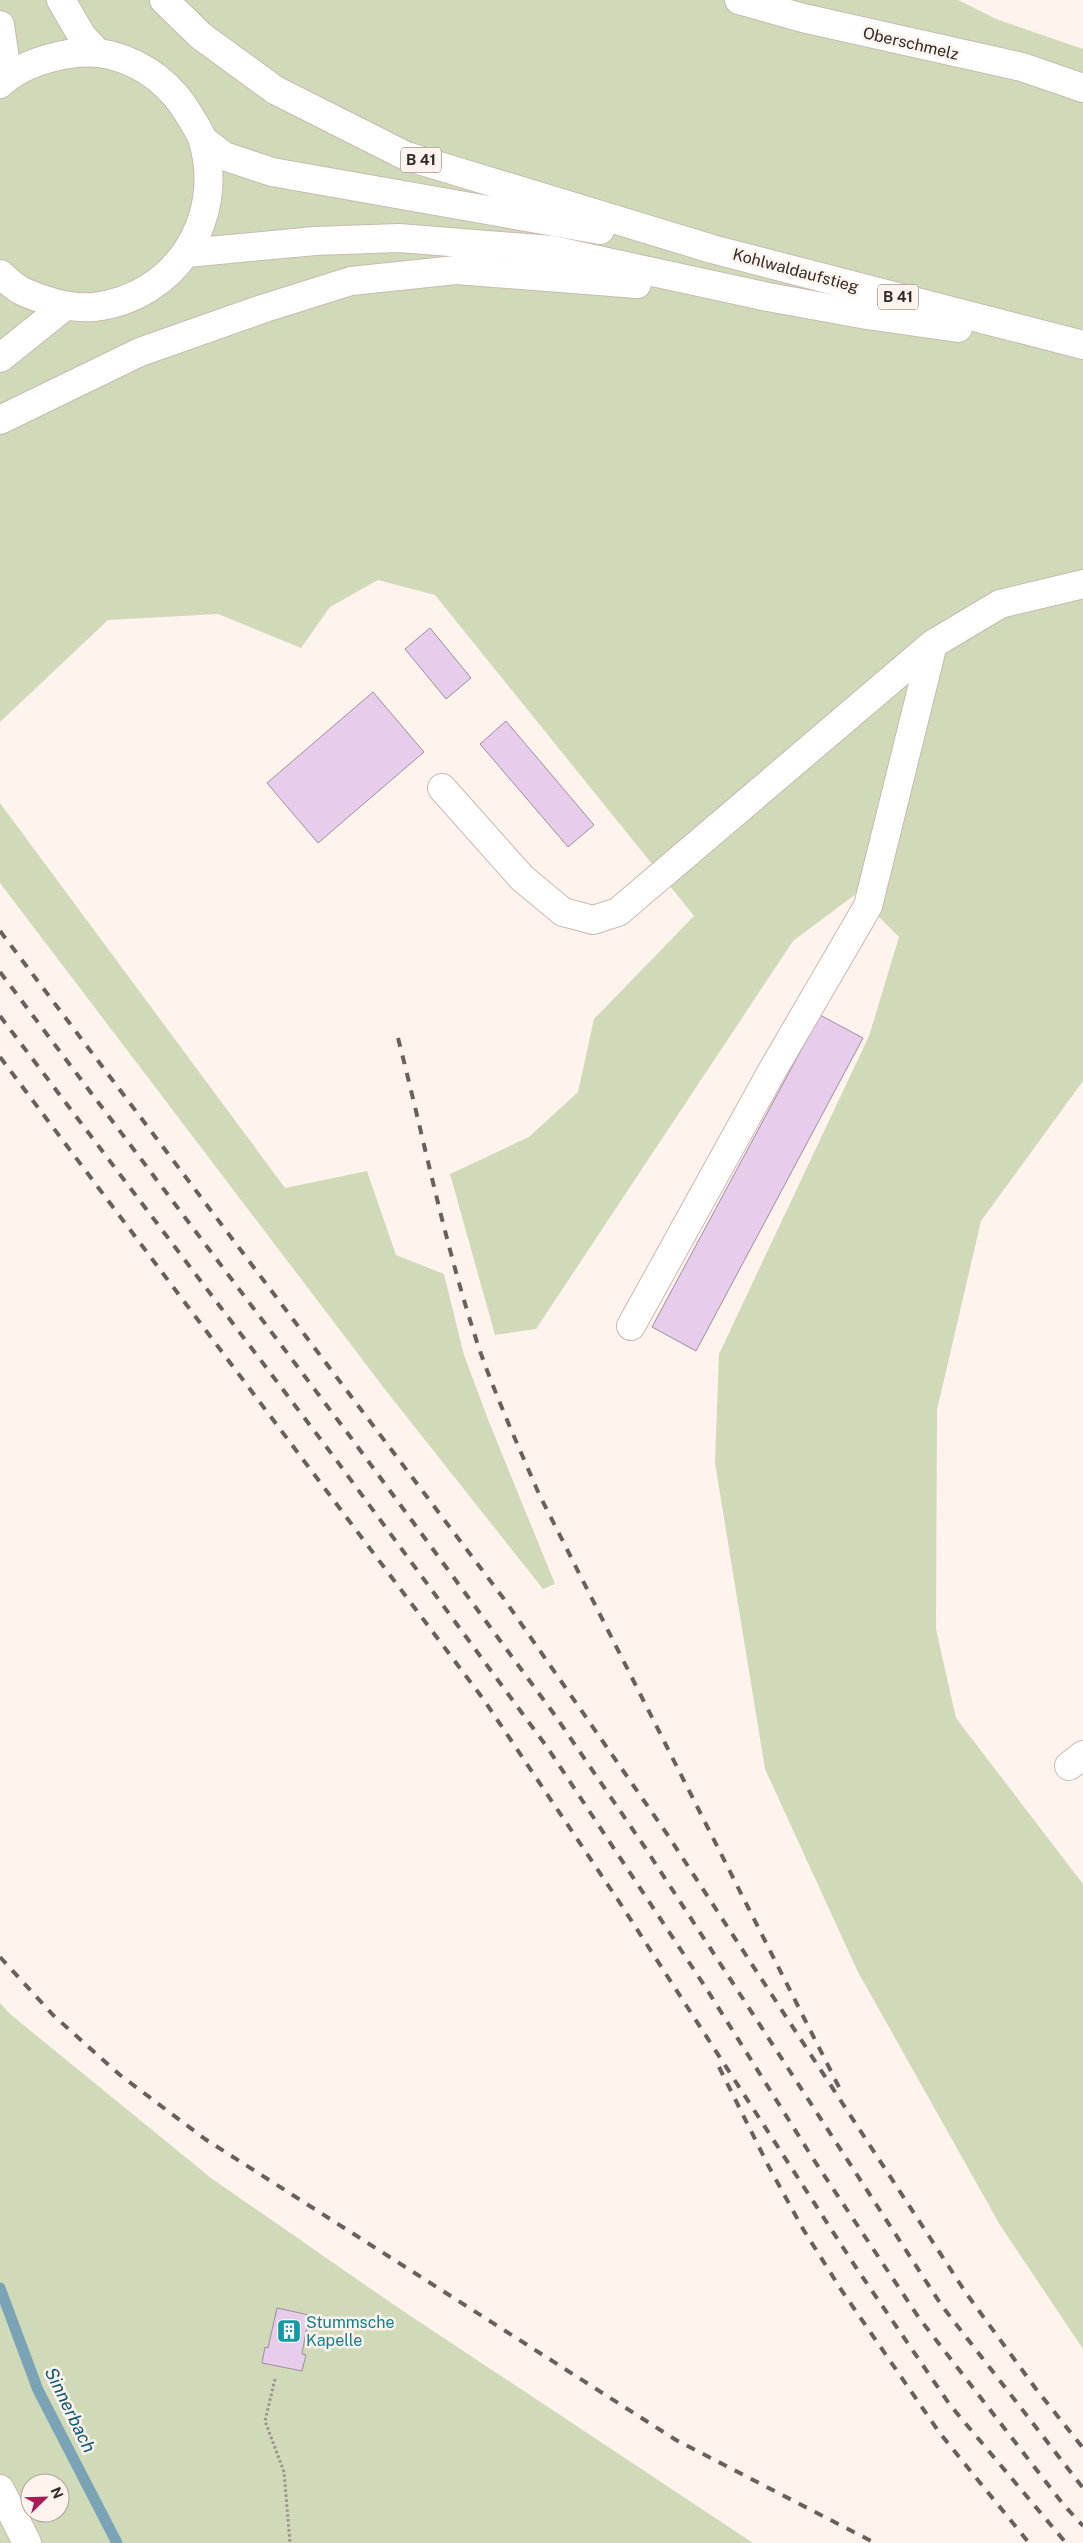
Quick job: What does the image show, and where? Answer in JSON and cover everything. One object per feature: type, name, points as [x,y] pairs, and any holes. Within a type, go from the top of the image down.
[{"type":"main road","points":[[61,0],[82,36],[98,53]]},
{"type":"main road","name":"B 41","points":[[164,0],[201,36],[275,90],[406,156],[712,249]]},
{"type":"main road","name":"Oberschmelz","points":[[739,0],[803,18],[1022,67],[1083,88]]},
{"type":"main road","name":"B 41","points":[[0,25],[5,59],[1,83]]},
{"type":"main road","name":"B 41","points":[[0,274],[23,292],[65,306],[94,307],[130,298],[161,280],[187,253],[202,225],[209,184],[203,140],[181,101],[154,75],[126,60],[98,53],[74,54],[39,61],[1,83]]},
{"type":"main road","name":"B 41","points":[[203,140],[224,156],[272,172],[712,249]]},
{"type":"main road","name":"B 41","points":[[187,253],[315,241],[398,238],[542,249],[768,297]]},
{"type":"main road","name":"Kohlwaldaufstieg","points":[[712,249],[1083,345]]},
{"type":"main road","name":"B 41","points":[[0,420],[140,352],[265,308],[351,281],[456,270],[584,278],[768,297]]},
{"type":"main road","name":"Kohlwaldaufstieg","points":[[768,297],[867,315],[1083,345]]},
{"type":"main road","points":[[0,358],[65,306]]},
{"type":"main road","points":[[442,788],[522,878],[563,912],[593,920],[618,912],[934,644],[1000,604],[1083,584]]},
{"type":"main road","points":[[630,1326],[772,1071],[868,906],[934,644]]},
{"type":"main road","points":[[0,2489],[27,2543]]},
{"type":"path","points":[[275,2379],[265,2421],[284,2472],[290,2543]]},
{"type":"green space","points":[[0,0],[958,0],[996,19],[1083,49],[1083,1081],[981,1221],[937,1410],[936,1629],[956,1718],[1083,1884],[1083,2349],[1000,2225],[858,1972],[765,1769],[715,1463],[719,1354],[869,1036],[899,937],[856,894],[793,941],[536,1329],[495,1335],[450,1174],[529,1137],[578,1092],[594,1019],[694,916],[435,595],[378,580],[330,607],[301,648],[218,614],[108,620],[0,722]]},
{"type":"green space","points":[[0,803],[285,1188],[367,1171],[396,1255],[444,1274],[464,1355],[489,1422],[555,1584],[543,1589],[387,1392],[0,883]]},
{"type":"green space","points":[[0,2003],[10,2014],[211,2178],[397,2307],[753,2543],[0,2543]]},
{"type":"building","points":[[430,628],[471,678],[446,699],[405,649]]},
{"type":"building","points":[[373,692],[424,752],[318,843],[267,783]]},
{"type":"building","points":[[506,721],[594,825],[568,847],[480,744]]},
{"type":"building","points":[[820,1015],[863,1038],[696,1351],[652,1327]]},
{"type":"building","name":"Stummsche Kapelle","points":[[277,2308],[309,2315],[302,2354],[306,2355],[302,2371],[262,2363],[265,2347],[268,2348]]},
{"type":"waterway","name":"Sinnerbach","points":[[0,2288],[38,2390],[117,2543]]},
{"type":"railway","points":[[0,931],[504,1599],[667,1834],[966,2293],[1036,2389],[1083,2448]]},
{"type":"railway","points":[[0,972],[349,1435],[554,1714],[644,1846],[942,2306],[1083,2488]]},
{"type":"railway","points":[[0,1016],[334,1457],[547,1747],[706,1988],[812,2157],[919,2318],[1063,2504],[1083,2526]]},
{"type":"railway","points":[[398,1038],[457,1276],[468,1315],[494,1389],[539,1494],[843,2095]]},
{"type":"railway","points":[[0,1057],[484,1700],[618,1900],[855,2266],[950,2405],[1066,2543]]},
{"type":"railway","points":[[0,1957],[53,2015],[120,2075],[205,2139],[676,2440],[875,2543]]},
{"type":"railway","points":[[719,2067],[769,2167],[803,2229],[842,2291],[939,2432],[1029,2543]]},
{"type":"place","name":"Stummsche Kapelle","points":[[289,2331]]}]
